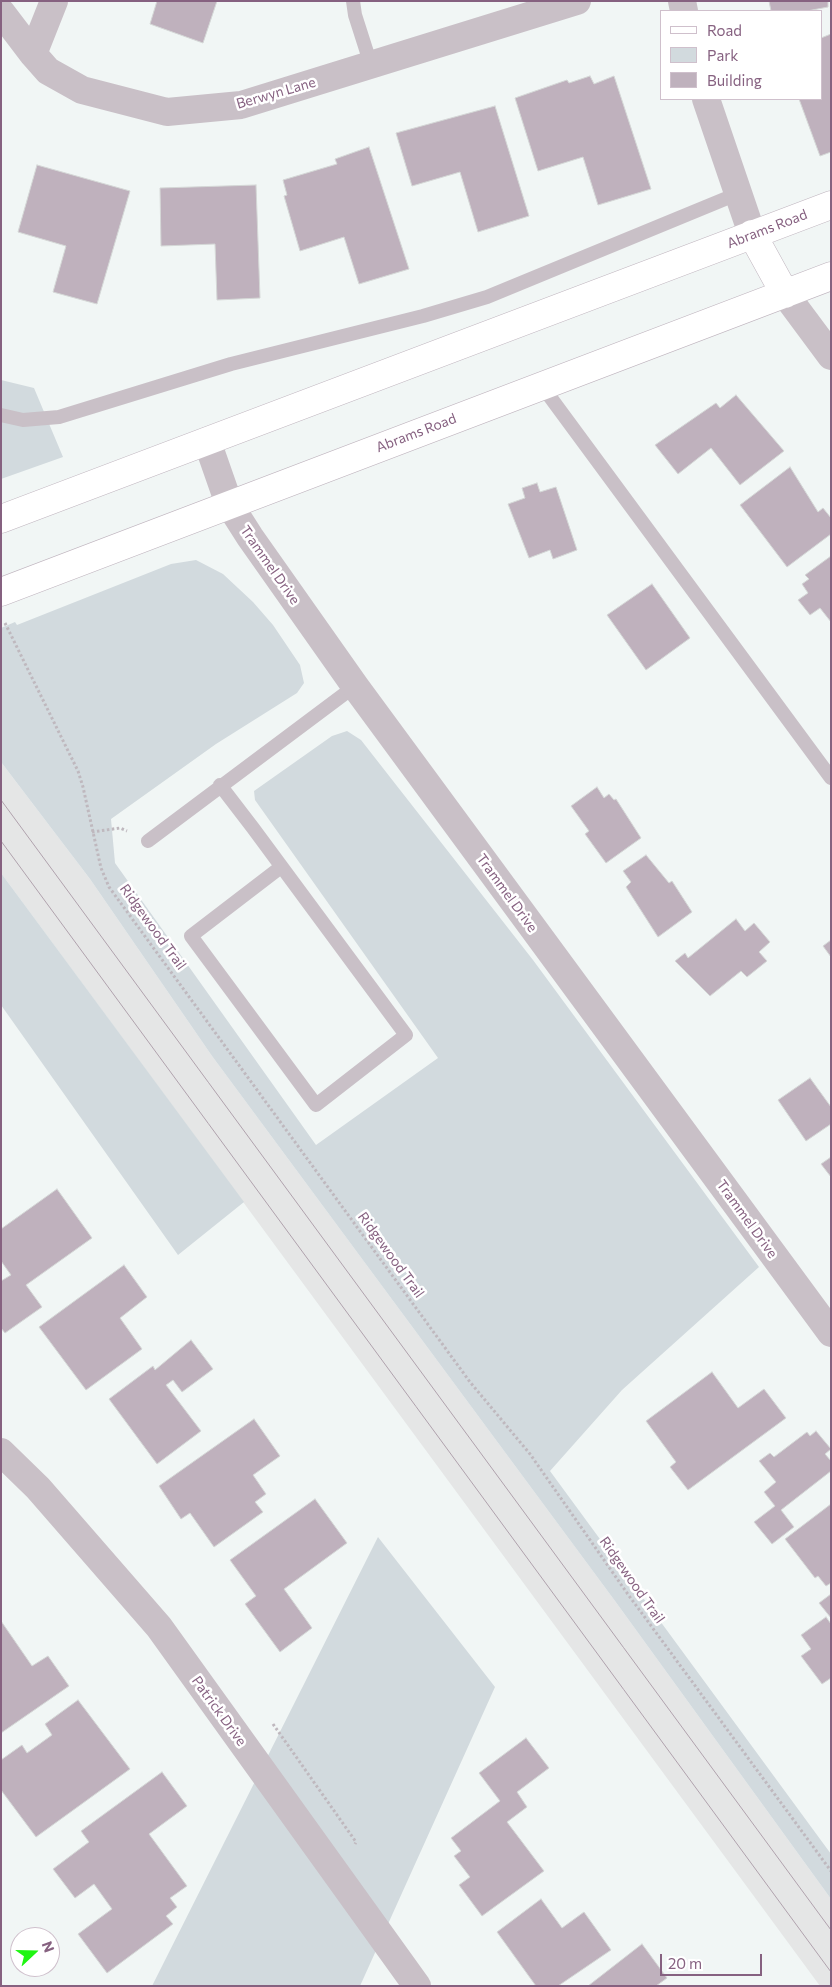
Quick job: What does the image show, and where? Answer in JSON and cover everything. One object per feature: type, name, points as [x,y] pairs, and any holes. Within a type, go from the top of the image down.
[{"type":"main road","name":"Abrams Road","points":[[1,519],[831,205]]},
{"type":"main road","points":[[752,234],[784,294]]},
{"type":"main road","name":"Abrams Road","points":[[1,592],[831,276]]},
{"type":"street","points":[[33,54],[54,1]]},
{"type":"street","name":"Berwyn Lane","points":[[1,12],[48,71],[82,90],[167,112],[241,105],[577,1]]},
{"type":"street","points":[[706,100],[752,234]]},
{"type":"street","points":[[784,294],[831,356]]},
{"type":"street","name":"Trammel Drive","points":[[207,441],[229,504],[250,537],[355,686],[831,1333]]},
{"type":"street","name":"Patrick Drive","points":[[1,1452],[38,1488],[159,1626],[417,1986]]},
{"type":"lane","points":[[353,1],[355,15],[371,65]]},
{"type":"lane","points":[[1,415],[23,420],[59,416],[231,364],[413,318],[487,297],[737,194]]},
{"type":"lane","points":[[542,386],[831,778]]},
{"type":"lane","points":[[148,841],[220,785],[355,686]]},
{"type":"lane","points":[[220,785],[406,1035],[316,1105],[191,936],[281,867]]},
{"type":"path","name":"Ridgewood Trail","points":[[1,615],[78,771],[101,868],[109,887],[464,1374],[530,1454],[627,1593],[831,1870]]},
{"type":"path","points":[[92,832],[120,828],[148,841]]},
{"type":"path","points":[[274,1724],[356,1842]]},
{"type":"shaded area","points":[[1,762],[90,879],[212,1056],[615,1601],[831,1899],[831,1986],[820,1986],[1,873]]},
{"type":"green space","points":[[1,380],[34,388],[63,457],[1,479]]},
{"type":"green space","points":[[196,560],[223,574],[253,602],[273,625],[300,665],[304,683],[297,693],[216,744],[111,819],[115,863],[316,1145],[438,1058],[255,800],[254,791],[332,736],[347,731],[361,740],[533,960],[759,1267],[622,1390],[550,1471],[831,1854],[831,1899],[615,1601],[212,1056],[90,879],[1,762],[1,628],[15,622],[17,625],[171,564]]},
{"type":"green space","points":[[1,873],[244,1202],[178,1255],[1,1005]]},
{"type":"green space","points":[[378,1537],[495,1687],[360,1986],[152,1986]]},
{"type":"building","points":[[157,1],[217,1],[203,43],[150,24]]},
{"type":"building","points":[[769,1],[828,1],[828,7],[812,10],[771,10]]},
{"type":"building","points":[[831,34],[831,152],[820,156],[799,100],[822,100],[822,38]]},
{"type":"building","points":[[590,76],[594,84],[614,76],[651,189],[598,205],[583,157],[538,171],[515,98],[567,80],[569,83]]},
{"type":"building","points":[[495,106],[529,216],[478,232],[460,172],[412,186],[396,133]]},
{"type":"building","points":[[369,147],[409,269],[359,284],[344,237],[300,251],[284,196],[287,195],[283,180],[337,164],[335,159]]},
{"type":"building","points":[[37,165],[130,191],[97,304],[53,292],[66,246],[18,232]]},
{"type":"building","points":[[256,185],[260,298],[217,300],[215,244],[161,246],[160,188]]},
{"type":"building","points":[[736,395],[784,451],[740,485],[711,448],[678,474],[655,445],[716,403],[720,408]]},
{"type":"building","points":[[790,467],[818,512],[823,508],[831,518],[831,534],[787,567],[740,505]]},
{"type":"building","points":[[537,483],[540,492],[556,487],[577,550],[553,559],[550,550],[529,558],[508,504],[525,498],[522,488]]},
{"type":"building","points":[[831,556],[831,622],[820,608],[810,615],[798,600],[808,593],[802,584],[809,579],[805,575]]},
{"type":"building","points":[[652,584],[690,638],[646,670],[607,615]]},
{"type":"building","points":[[597,787],[604,798],[609,794],[614,800],[616,799],[641,838],[606,863],[585,834],[589,831],[571,806]]},
{"type":"building","points":[[646,855],[669,883],[672,881],[692,912],[658,937],[626,887],[631,882],[623,871]]},
{"type":"building","points":[[736,919],[745,931],[754,923],[770,942],[759,952],[767,961],[747,977],[741,971],[710,996],[675,961],[685,953],[688,958]]},
{"type":"building","points":[[831,940],[831,957],[823,946]]},
{"type":"building","points":[[810,1078],[831,1107],[831,1124],[806,1141],[778,1100]]},
{"type":"building","points":[[831,1157],[831,1177],[821,1164]]},
{"type":"building","points":[[57,1189],[92,1238],[26,1285],[42,1307],[5,1333],[1,1328],[1,1281],[11,1275],[1,1261],[1,1229]]},
{"type":"building","points":[[124,1265],[147,1297],[120,1318],[142,1349],[86,1390],[39,1327]]},
{"type":"building","points":[[191,1340],[213,1369],[182,1392],[173,1380],[166,1385],[201,1431],[157,1464],[109,1399],[153,1366],[155,1370]]},
{"type":"building","points":[[712,1372],[738,1408],[764,1389],[786,1418],[688,1490],[670,1467],[676,1462],[646,1421]]},
{"type":"building","points":[[254,1419],[280,1456],[253,1475],[266,1494],[255,1502],[263,1512],[214,1547],[190,1513],[181,1519],[159,1486]]},
{"type":"building","points":[[816,1431],[831,1449],[825,1454],[831,1461],[831,1471],[781,1510],[794,1527],[772,1544],[754,1522],[775,1506],[764,1492],[776,1482],[759,1461],[770,1453],[774,1457],[807,1432],[810,1436]]},
{"type":"building","points":[[315,1499],[347,1543],[284,1589],[312,1628],[280,1652],[245,1604],[256,1596],[230,1560]]},
{"type":"building","points":[[831,1504],[831,1583],[826,1586],[818,1576],[815,1578],[785,1539]]},
{"type":"building","points":[[831,1594],[831,1618],[819,1603]]},
{"type":"building","points":[[826,1617],[831,1624],[831,1678],[822,1684],[801,1656],[811,1649],[801,1635]]},
{"type":"building","points":[[1,1621],[32,1666],[48,1656],[69,1686],[1,1733]]},
{"type":"building","points":[[78,1700],[130,1769],[36,1837],[1,1790],[1,1760],[22,1745],[27,1753],[52,1735],[45,1724]]},
{"type":"building","points":[[526,1738],[549,1768],[517,1792],[527,1807],[507,1822],[544,1871],[482,1916],[459,1885],[470,1877],[454,1856],[461,1851],[451,1838],[500,1801],[479,1773]]},
{"type":"building","points":[[162,1772],[187,1806],[149,1834],[187,1886],[170,1898],[177,1907],[166,1916],[173,1924],[107,1973],[78,1934],[112,1909],[94,1884],[75,1898],[53,1869],[89,1842],[81,1831]]},
{"type":"building","points":[[541,1899],[562,1928],[584,1912],[611,1950],[558,1986],[536,1986],[497,1932]]},
{"type":"building","points":[[642,1944],[667,1978],[656,1986],[588,1986]]},
{"type":"tram line","points":[[1,800],[831,1930]]},
{"type":"tram line","points":[[1,841],[831,1972]]}]
